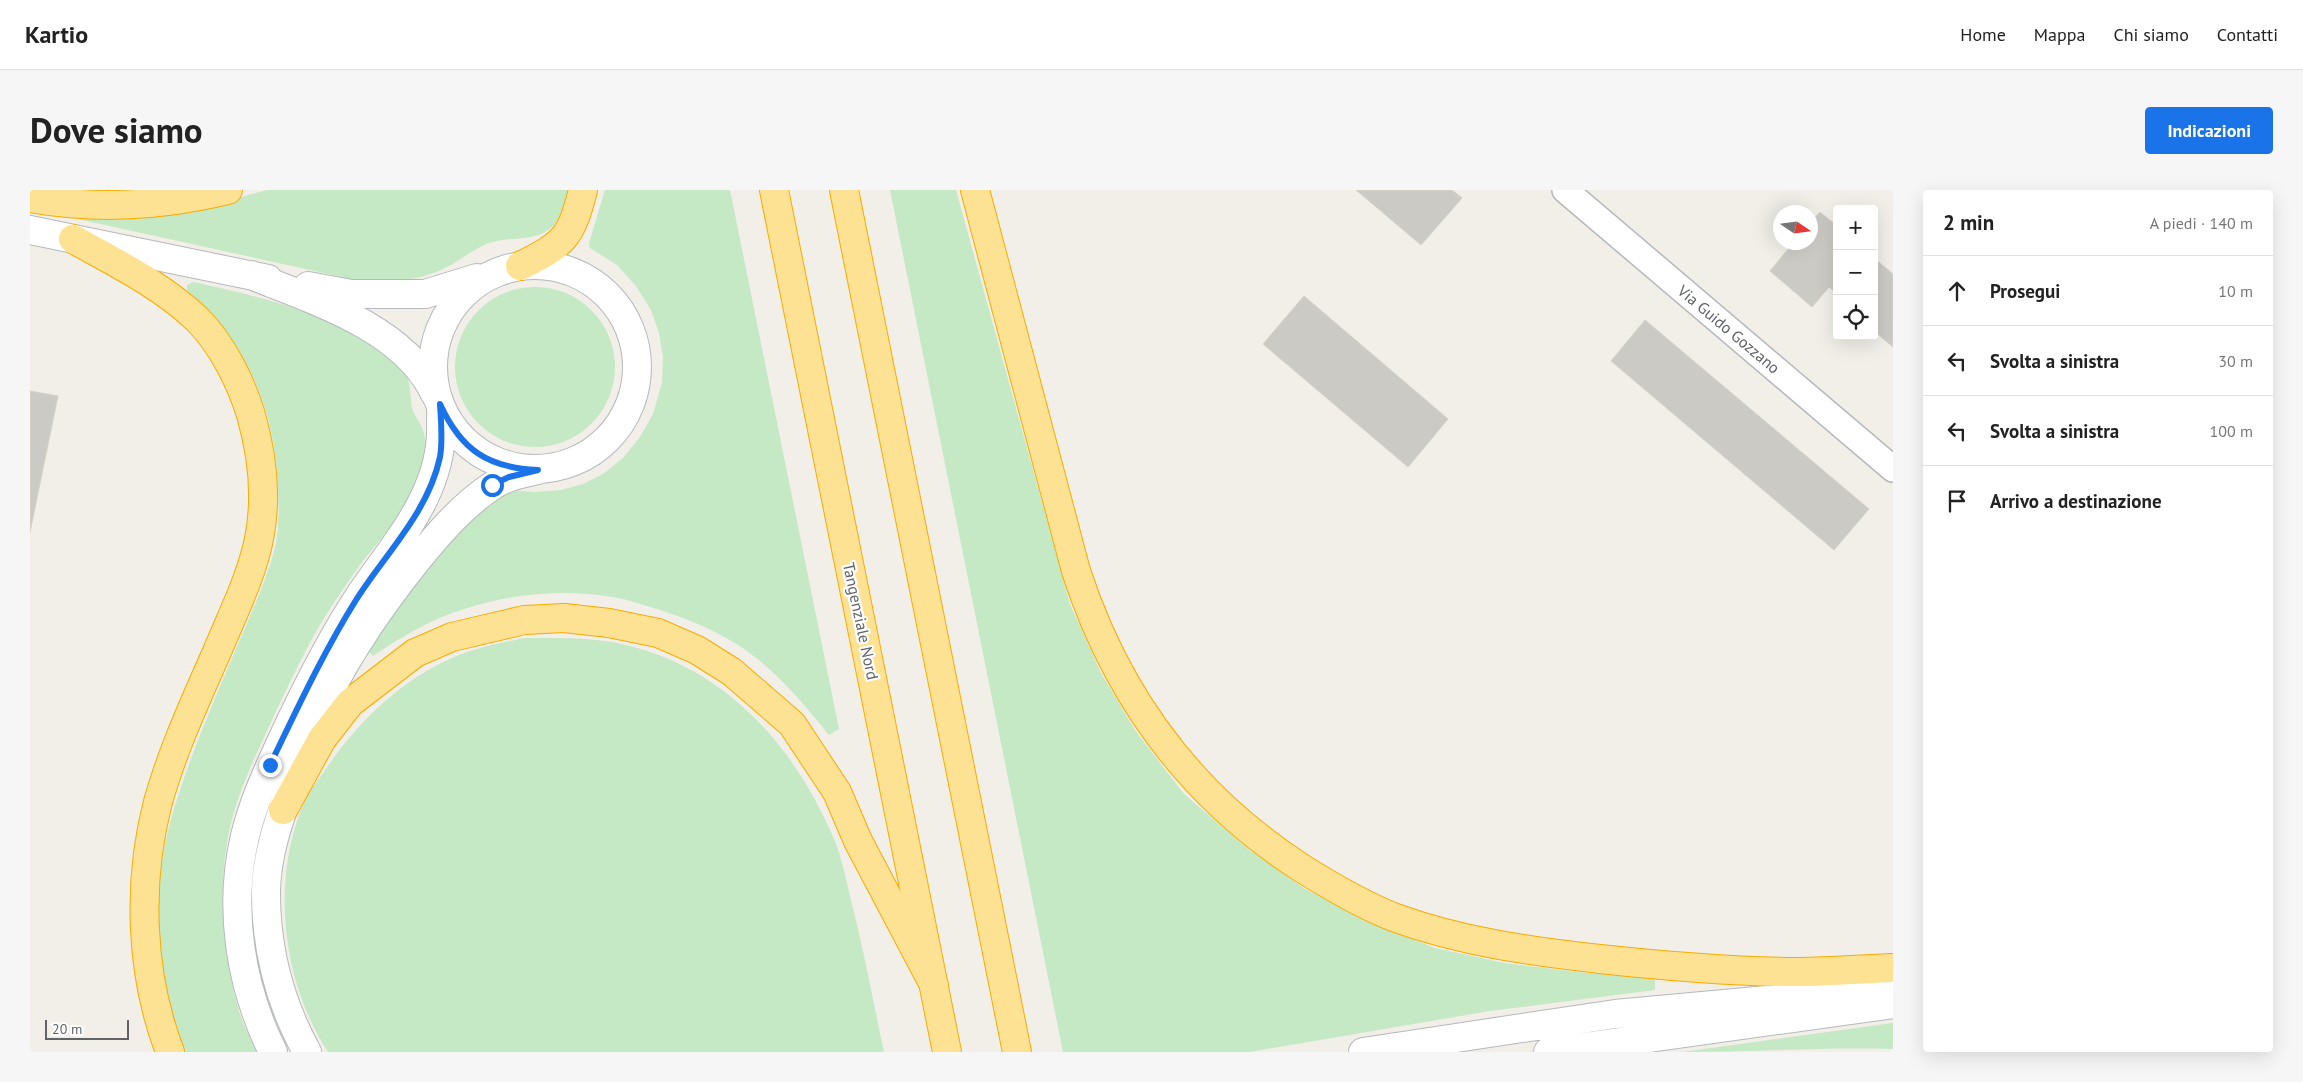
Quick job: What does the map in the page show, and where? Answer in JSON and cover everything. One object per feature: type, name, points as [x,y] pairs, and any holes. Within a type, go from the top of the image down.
[{"type":"highway","points":[[30,198],[64,204],[144,205],[228,190]]},
{"type":"highway","points":[[507,269],[549,252],[567,236],[578,209],[583,190]]},
{"type":"highway","name":"Tangenziale Nord","points":[[774,190],[947,1052]]},
{"type":"highway","points":[[844,190],[1017,1052]]},
{"type":"highway","points":[[975,190],[1076,571],[1088,608],[1127,690],[1149,723],[1177,760],[1240,824],[1276,852],[1318,879],[1392,917],[1434,931],[1487,943],[1542,953],[1687,966],[1798,972],[1893,968]]},
{"type":"highway","points":[[73,239],[147,280],[174,299],[199,321],[234,373],[250,412],[260,461],[262,492],[259,538],[250,572],[173,757],[158,802],[149,848],[144,885],[145,923],[155,1001],[170,1052]]},
{"type":"highway","points":[[283,810],[322,739],[350,703],[415,653],[452,637],[524,620],[564,618],[609,623],[658,633],[698,650],[732,672],[792,724],[837,792],[858,842],[934,985]]},
{"type":"street","name":"Via Guido Gozzano","points":[[1565,190],[1893,469]]},
{"type":"street","points":[[30,230],[351,294],[386,296],[425,294],[507,269],[542,265],[564,269],[584,277],[602,290],[617,306],[628,326],[636,354],[637,369],[634,391],[627,412],[615,431],[600,447],[581,459],[560,467],[509,477],[492,485],[442,530],[396,586],[366,629],[335,681],[312,727],[271,851],[266,892],[268,929],[274,967],[285,1008],[307,1052]]},
{"type":"street","points":[[273,1052],[254,1006],[244,970],[238,937],[239,868],[245,835],[255,802],[270,765],[318,666],[357,599],[413,520],[440,458],[440,404],[434,378],[433,356],[439,330],[452,306],[472,286],[507,269]]},
{"type":"street","points":[[251,275],[340,312],[375,332],[411,358],[426,378],[450,426],[478,454],[497,464],[518,469],[538,470]]},
{"type":"street","points":[[1364,1052],[1615,1014],[1789,998],[1893,984]]},
{"type":"street","points":[[1548,1052],[1893,1004]]},
{"type":"green space","points":[[267,190],[568,190],[558,219],[545,232],[532,237],[489,243],[438,271],[415,278],[392,281],[356,280],[64,216],[216,204]]},
{"type":"green space","points":[[605,190],[730,190],[839,729],[829,735],[801,701],[759,660],[747,651],[714,631],[690,621],[618,598],[574,593],[551,593],[506,598],[463,609],[442,617],[424,625],[373,656],[366,649],[415,577],[480,508],[511,490],[535,492],[561,490],[583,484],[603,474],[623,458],[640,437],[653,414],[662,383],[663,357],[659,333],[651,310],[636,286],[617,265],[590,248],[589,243]]},
{"type":"green space","points":[[890,190],[956,190],[1070,604],[1101,673],[1135,730],[1184,794],[1248,849],[1305,889],[1375,924],[1435,948],[1504,963],[1587,973],[1655,978],[1655,990],[1490,1011],[1249,1052],[1063,1052]]},
{"type":"green space","points":[[193,282],[269,300],[321,318],[346,329],[368,342],[398,364],[406,373],[413,411],[425,437],[425,457],[422,472],[412,496],[397,519],[352,576],[311,640],[256,754],[233,816],[225,854],[223,877],[226,945],[233,989],[239,1011],[257,1052],[182,1052],[168,997],[160,940],[160,884],[163,855],[169,827],[183,780],[200,734],[267,572],[275,548],[278,520],[276,462],[272,433],[255,380],[227,333],[187,290],[187,285]]},
{"type":"green space","points":[[527,287],[543,287],[573,296],[592,310],[609,336],[614,351],[614,383],[609,398],[592,424],[573,438],[558,444],[543,447],[527,447],[497,438],[473,418],[464,405],[458,390],[455,375],[455,359],[464,329],[484,305],[497,296],[512,290]]},
{"type":"green space","points":[[525,638],[601,640],[651,652],[686,667],[719,687],[748,711],[774,739],[797,770],[817,803],[837,846],[860,938],[884,1052],[328,1052],[312,1024],[300,993],[291,961],[286,928],[285,894],[288,861],[295,829],[306,798],[349,738],[396,692],[414,679],[461,654]]},
{"type":"green space","points":[[1893,1023],[1893,1049],[1682,1052]]},
{"type":"building","points":[[1356,190],[1452,190],[1462,198],[1421,245]]},
{"type":"building","points":[[1820,212],[1833,223],[1833,290],[1829,287],[1812,307],[1770,271],[1787,250],[1818,250],[1818,214]]},
{"type":"building","points":[[1878,261],[1893,274],[1893,347],[1878,334]]},
{"type":"building","points":[[1304,296],[1448,419],[1408,467],[1263,344]]},
{"type":"building","points":[[1645,320],[1869,509],[1834,550],[1611,361]]},
{"type":"building","points":[[30,391],[58,396],[30,532]]},
{"type":"route","points":[[270,765],[318,666],[357,599],[413,520],[426,493],[440,458],[440,404],[450,426],[478,454],[497,464],[518,469],[538,470],[509,477],[492,485]]}]
